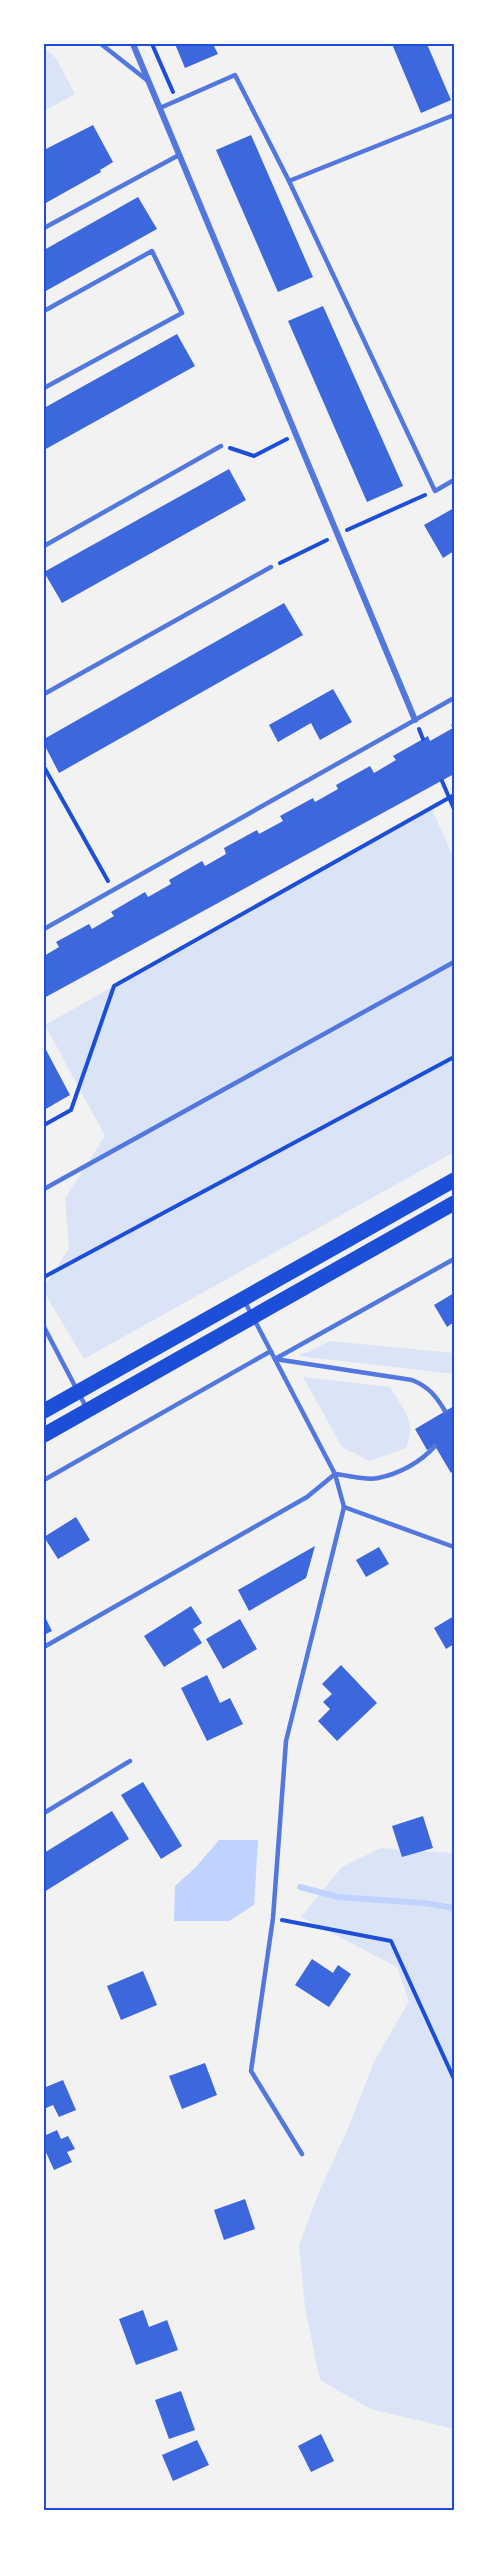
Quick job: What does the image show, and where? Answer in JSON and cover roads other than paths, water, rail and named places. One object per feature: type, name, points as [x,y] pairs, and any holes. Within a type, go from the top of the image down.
[{"type":"main road","points":[[44,1411],[454,1180]]},
{"type":"main road","points":[[44,1435],[454,1203]]},
{"type":"street","points":[[133,44],[415,720]]},
{"type":"lane","points":[[101,44],[150,82]]},
{"type":"lane","points":[[160,108],[235,75],[289,181],[435,491],[454,480]]},
{"type":"lane","points":[[289,181],[454,115]]},
{"type":"lane","points":[[44,228],[179,155]]},
{"type":"lane","points":[[44,311],[152,251],[182,313],[44,388]]},
{"type":"lane","points":[[44,546],[221,446]]},
{"type":"lane","points":[[44,692],[271,567]]},
{"type":"lane","points":[[44,929],[454,698]]},
{"type":"lane","points":[[44,1189],[454,962]]},
{"type":"lane","points":[[275,1359],[454,1259]]},
{"type":"lane","points":[[243,1299],[335,1474],[344,1507],[286,1741],[273,1918],[251,2071],[302,2154]]},
{"type":"lane","points":[[44,1327],[88,1410]]},
{"type":"lane","points":[[44,1480],[271,1351]]},
{"type":"lane","points":[[275,1359],[412,1380],[430,1389],[445,1412]]},
{"type":"lane","points":[[44,1647],[307,1497],[335,1474],[377,1479],[412,1465],[426,1457],[435,1446]]},
{"type":"lane","points":[[344,1507],[454,1547]]},
{"type":"lane","points":[[44,1814],[130,1761]]},
{"type":"water","points":[[219,1840],[258,1840],[254,1905],[229,1921],[174,1921],[175,1886],[196,1867]]},
{"type":"waterway","points":[[300,1887],[338,1897],[424,1903],[454,1908]]}]
